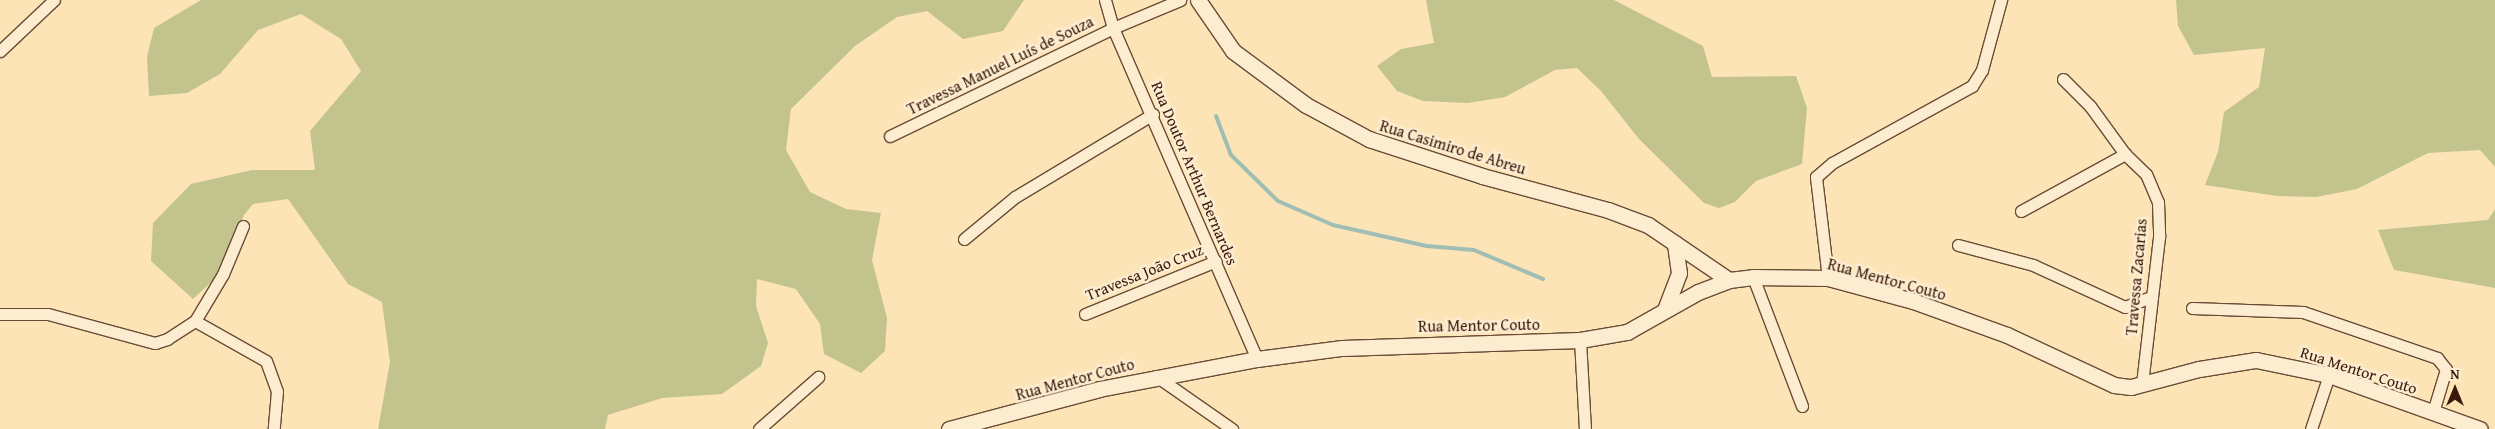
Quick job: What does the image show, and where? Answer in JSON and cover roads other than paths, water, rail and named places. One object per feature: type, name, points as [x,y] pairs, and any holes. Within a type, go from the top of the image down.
[{"type":"street","points":[[0,51],[54,0]]},
{"type":"street","name":"Rua Doutor Arthur Bernardes","points":[[1105,0],[1113,28],[1153,114],[1257,359]]},
{"type":"street","name":"Travessa Manuel Luís de Souza","points":[[890,136],[1113,28],[1180,0]]},
{"type":"street","name":"Rua Casimiro de Abreu","points":[[1198,0],[1233,51],[1306,105],[1369,139],[1473,174],[1608,210],[1648,225],[1729,280]]},
{"type":"street","points":[[1828,278],[1816,176],[1832,163],[1972,86],[1988,54],[2001,0]]},
{"type":"street","name":"Travessa Zacarias","points":[[2063,79],[2090,106],[2125,154],[2146,174],[2158,202],[2159,237],[2142,384]]},
{"type":"street","points":[[964,239],[1015,197],[1153,114]]},
{"type":"street","points":[[2021,212],[2125,154]]},
{"type":"street","points":[[0,314],[48,314],[155,343],[195,321],[223,274],[243,226]]},
{"type":"street","points":[[1666,307],[1679,273],[1675,243]]},
{"type":"street","points":[[1958,245],[2033,265],[2125,307],[2151,297]]},
{"type":"street","name":"Travessa João Cruz","points":[[1085,314],[1216,260]]},
{"type":"street","points":[[1753,277],[1802,406]]},
{"type":"street","name":"Rua Mentor Couto","points":[[950,429],[985,425],[1156,376],[1257,359],[1342,348],[1580,340],[1627,332],[1666,307],[1729,280],[1753,277],[1828,278],[1912,301],[2007,335],[2099,381],[2122,386],[2142,384],[2199,369],[2256,360],[2329,375],[2480,429]]},
{"type":"street","points":[[2192,308],[2303,312],[2437,358],[2446,369],[2433,412]]},
{"type":"street","points":[[195,321],[266,361],[277,391],[274,429]]},
{"type":"street","points":[[1580,340],[1585,429]]},
{"type":"street","points":[[2310,429],[2329,375]]},
{"type":"street","points":[[1156,376],[1232,429]]},
{"type":"street","points":[[759,429],[818,377]]},
{"type":"waterway","points":[[1216,116],[1231,155],[1278,201],[1333,225],[1427,246],[1474,250],[1543,279]]}]
